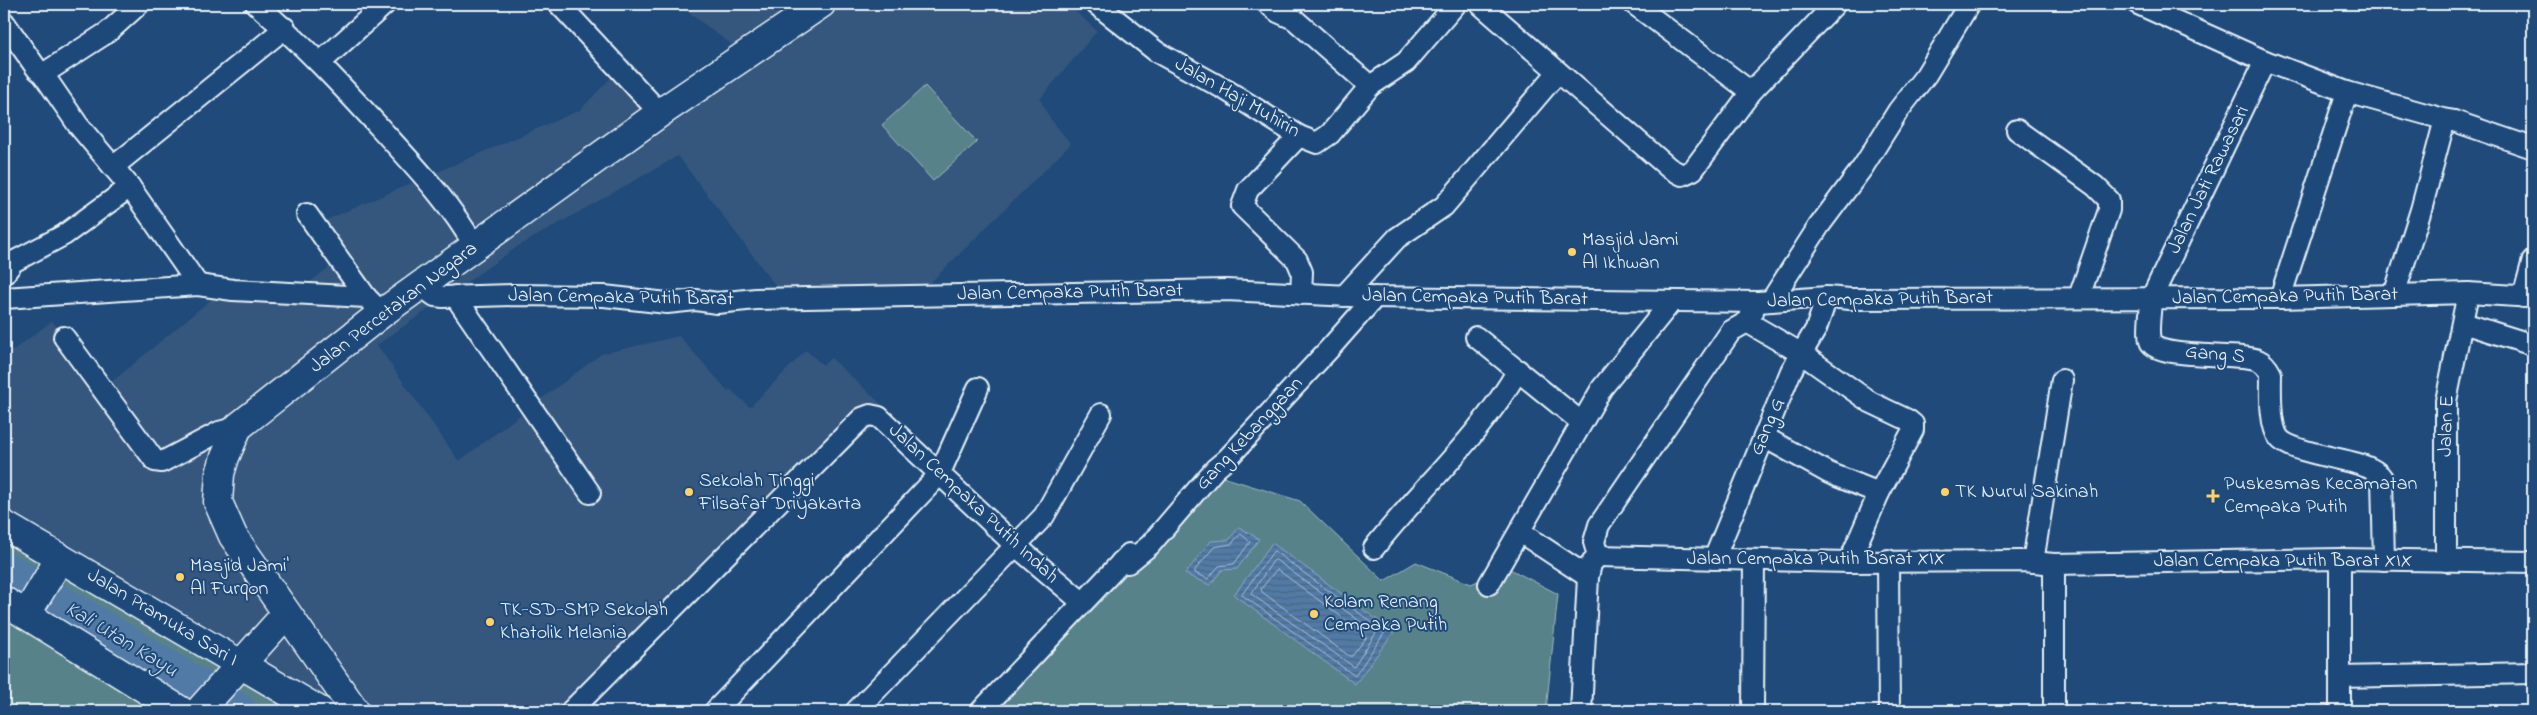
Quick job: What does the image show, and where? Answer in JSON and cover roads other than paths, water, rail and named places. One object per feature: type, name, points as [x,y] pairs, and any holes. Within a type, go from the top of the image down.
[{"type":"main road","name":"Jalan Percetakan Negara","points":[[355,711],[233,536],[218,502],[220,474],[224,457],[238,427],[374,305],[421,286],[660,112],[821,4]]},
{"type":"main road","name":"Jalan Pramuka Sari I","points":[[4,525],[234,671],[320,711]]},
{"type":"main road","points":[[58,561],[20,608],[181,711]]},
{"type":"main road","points":[[200,711],[286,614]]},
{"type":"street","points":[[43,74],[108,32],[139,4]]},
{"type":"street","points":[[258,4],[321,62],[419,170],[467,233],[475,247]]},
{"type":"street","points":[[321,62],[385,4]]},
{"type":"street","points":[[559,4],[660,112]]},
{"type":"street","name":"Jalan Haji Muhirin","points":[[1096,4],[1157,52],[1226,90],[1299,136],[1317,142],[1323,140],[1370,86]]},
{"type":"street","points":[[1268,4],[1278,12],[1294,19],[1370,86],[1406,62],[1456,4]]},
{"type":"street","points":[[1480,4],[1676,174],[1682,175],[1693,170],[1751,92],[1835,4]]},
{"type":"street","points":[[1634,4],[1751,92]]},
{"type":"street","points":[[1581,711],[1588,577],[1591,564],[1598,556],[1594,542],[1599,525],[1731,331],[1747,322],[1764,301],[1863,167],[1898,111],[1926,75],[1969,4]]},
{"type":"street","points":[[2138,4],[2265,61],[2347,92],[2447,120],[2533,148]]},
{"type":"street","points":[[4,22],[36,69],[43,74],[78,126],[130,187],[198,285]]},
{"type":"street","points":[[113,167],[285,28]]},
{"type":"street","name":"Jalan Jati Rawasari","points":[[2152,299],[2265,61]]},
{"type":"street","points":[[1344,296],[1397,238],[1444,206],[1558,72]]},
{"type":"street","points":[[2280,298],[2347,92]]},
{"type":"street","points":[[2394,295],[2404,257],[2421,210],[2444,123],[2447,120]]},
{"type":"street","points":[[2017,130],[2095,186],[2109,200],[2109,210],[2079,297]]},
{"type":"street","points":[[1299,136],[1248,190],[1242,206],[1297,260],[1302,272],[1301,294]]},
{"type":"street","points":[[4,274],[13,262],[64,235],[130,187]]},
{"type":"street","points":[[306,214],[374,305]]},
{"type":"street","points":[[2528,297],[2533,260]]},
{"type":"street","points":[[4,298],[198,285],[374,305]]},
{"type":"street","name":"Jalan Cempaka Putih Barat","points":[[421,286],[435,296],[595,296],[667,303],[696,300],[717,303],[756,299],[1226,290],[1375,297],[1672,301],[1764,301],[1827,297],[1850,299],[2079,297],[2152,299],[2468,294],[2528,297]]},
{"type":"street","name":"Jalan E","points":[[2446,561],[2446,401],[2468,294]]},
{"type":"street","points":[[455,296],[590,493]]},
{"type":"street","name":"Gang Kebanggaan","points":[[1120,562],[1128,563],[1150,545],[1215,469],[1227,460],[1331,348],[1375,297]]},
{"type":"street","name":"Gang G","points":[[1714,559],[1791,372],[1816,329],[1827,297]]},
{"type":"street","name":"Gang S","points":[[2152,299],[2150,341],[2154,347],[2162,350],[2201,355],[2249,357],[2260,361],[2268,367],[2271,374],[2274,424],[2278,437],[2282,441],[2362,465],[2377,472],[2382,478],[2384,560]]},
{"type":"street","points":[[1489,584],[1602,388],[1672,301]]},
{"type":"street","points":[[1747,322],[1802,354],[1870,402],[1913,424],[1913,430],[1879,493],[1849,562]]},
{"type":"street","points":[[2463,323],[2533,345]]},
{"type":"street","points":[[64,337],[156,461],[162,462],[219,432],[238,427]]},
{"type":"street","points":[[1476,337],[1581,422]]},
{"type":"street","points":[[1374,548],[1406,508],[1478,430],[1501,400],[1518,370]]},
{"type":"street","points":[[2034,562],[2062,380]]},
{"type":"street","points":[[715,711],[939,475],[978,388]]},
{"type":"street","points":[[856,711],[1044,516],[1057,497],[1101,414]]},
{"type":"street","name":"Jalan Cempaka Putih Indah","points":[[571,711],[862,418],[870,415],[879,417],[1016,546],[1082,602]]},
{"type":"street","points":[[1764,437],[1829,473],[1879,493]]},
{"type":"street","points":[[981,711],[1174,504]]},
{"type":"street","points":[[1520,532],[1588,577]]},
{"type":"street","name":"Jalan Cempaka Putih Barat XIX","points":[[1598,556],[1849,562],[1888,560],[2034,562],[2054,564],[2340,559],[2533,562]]},
{"type":"street","points":[[2340,559],[2340,711]]},
{"type":"street","points":[[1754,560],[1754,711]]},
{"type":"street","points":[[1888,560],[1889,711]]},
{"type":"street","points":[[2054,564],[2054,711]]},
{"type":"street","points":[[2340,676],[2533,673]]},
{"type":"water","points":[[1239,527],[1259,539],[1237,569],[1222,570],[1210,585],[1185,574],[1211,541],[1229,540]]},
{"type":"water","name":"Kolam Renang Cempaka Putih","points":[[1272,543],[1394,632],[1355,684],[1234,595]]},
{"type":"waterway","name":"Kali Utan Kayu","points":[[4,568],[239,711]]},
{"type":"place","name":"Masjid Jami Al Ikhwan","points":[[1572,252]]},
{"type":"place","name":"Sekolah Tinggi Filsafat Driyakarta","points":[[689,492]]},
{"type":"place","name":"TK Nurul Sakinah","points":[[1945,492]]},
{"type":"place","name":"Puskesmas Kecamatan Cempaka Putih","points":[[2213,496]]},
{"type":"place","name":"Masjid Jami' Al Furqon","points":[[180,577]]},
{"type":"place","name":"Kolam Renang Cempaka Putih","points":[[1314,614]]},
{"type":"place","name":"TK-SD-SMP Sekolah Khatolik Melania","points":[[490,622]]}]
